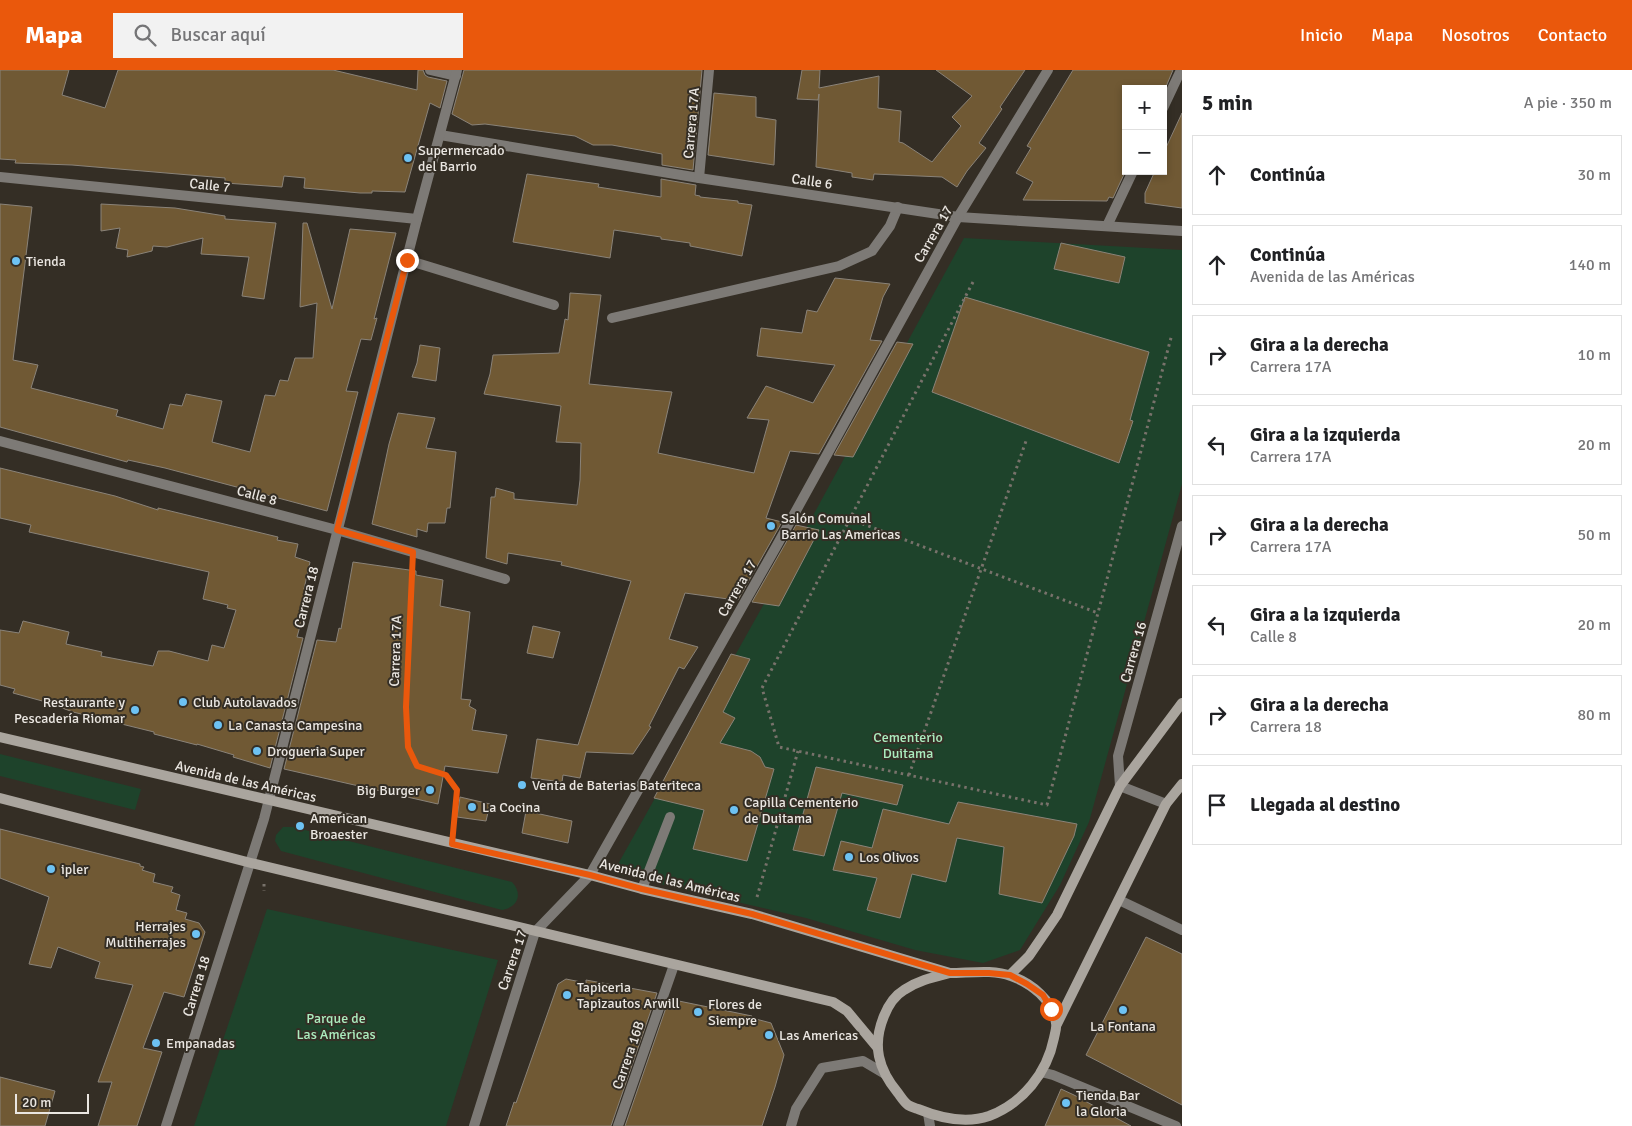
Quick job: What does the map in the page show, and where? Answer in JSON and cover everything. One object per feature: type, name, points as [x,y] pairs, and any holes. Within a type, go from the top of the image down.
[{"type":"main road","name":"Carrera 16","points":[[1010,975],[1029,956],[1057,915],[1120,786],[1182,703]]},
{"type":"main road","name":"Avenida de las Américas","points":[[0,737],[752,914],[950,973]]},
{"type":"main road","points":[[1057,1024],[1043,995],[1010,975],[950,973],[924,979],[903,990],[888,1005],[878,1030],[877,1047],[885,1074],[891,1085],[908,1105],[946,1118],[966,1120],[988,1116],[1007,1107],[1030,1088],[1042,1072],[1051,1052],[1057,1024],[1166,804],[1182,784]]},
{"type":"main road","points":[[0,798],[251,863],[833,1002],[847,1011],[877,1047]]},
{"type":"street","points":[[430,70],[457,73]]},
{"type":"street","name":"Carrera 17A","points":[[700,178],[709,70]]},
{"type":"street","name":"Carrera 17","points":[[474,1126],[535,932],[590,875],[776,547],[958,217],[1048,70]]},
{"type":"street","points":[[1167,100],[1182,70]]},
{"type":"street","name":"Carrera 18","points":[[166,1126],[251,863],[269,801],[417,219],[457,73]]},
{"type":"street","name":"Calle 6","points":[[440,135],[700,178],[958,217],[1182,231]]},
{"type":"street","points":[[1107,226],[1131,175]]},
{"type":"street","name":"Calle 7","points":[[0,177],[417,219]]},
{"type":"street","points":[[612,318],[840,266],[872,251],[890,226],[898,207]]},
{"type":"street","points":[[407,260],[554,305]]},
{"type":"street","name":"Calle 8","points":[[0,441],[337,530],[505,579]]},
{"type":"street","name":"Carrera 16","points":[[1120,786],[1118,756],[1182,526]]},
{"type":"street","points":[[1120,786],[1166,804]]},
{"type":"street","points":[[642,889],[670,816]]},
{"type":"street","points":[[1119,900],[1182,930]]},
{"type":"street","name":"Carrera 16B","points":[[618,1126],[674,965]]},
{"type":"street","points":[[790,1126],[796,1109],[822,1068],[863,1060],[885,1074]]},
{"type":"street","points":[[1042,1072],[1176,1126]]},
{"type":"street","points":[[928,1113],[930,1126]]},
{"type":"path","points":[[973,282],[762,688],[779,746],[1047,806],[1172,334]]},
{"type":"path","points":[[909,775],[1026,441]]},
{"type":"path","points":[[850,518],[1098,613]]},
{"type":"path","name":"Carrera 17A","points":[[413,552],[406,707],[408,747],[417,766],[446,775],[457,790],[452,844]]},
{"type":"path","points":[[752,914],[798,751]]},
{"type":"green space","name":"Cementerio Duitama","points":[[964,238],[1182,250],[1182,484],[1089,822],[1060,885],[1020,950],[983,963],[915,950],[806,918],[613,873],[797,545]]},
{"type":"green space","points":[[0,754],[141,789],[135,810],[0,776]]},
{"type":"green space","points":[[283,827],[293,827],[512,882],[517,891],[517,899],[512,906],[502,910],[281,851],[275,841],[276,835]]},
{"type":"green space","name":"Parque de Las Américas","points":[[267,909],[498,960],[446,1126],[194,1126]]},
{"type":"building","points":[[0,70],[69,70],[62,95],[105,108],[118,70],[333,70],[417,90],[418,70],[423,70],[428,77],[447,81],[440,108],[430,103],[405,192],[372,191],[372,193],[360,193],[304,188],[305,178],[284,176],[282,187],[225,183],[225,178],[72,165],[15,163],[16,160],[0,159]]},
{"type":"building","points":[[464,70],[702,70],[693,170],[662,165],[662,154],[612,145],[593,145],[575,136],[485,124],[472,125],[452,114]]},
{"type":"building","points":[[802,70],[820,70],[819,88],[879,76],[878,108],[901,111],[899,142],[932,162],[961,126],[952,117],[972,96],[936,70],[1025,70],[979,143],[986,148],[967,171],[957,187],[942,177],[874,174],[873,180],[852,177],[852,173],[816,167],[819,94],[818,100],[797,99]]},
{"type":"building","points":[[1073,70],[1173,70],[1167,85],[1122,85],[1122,175],[1124,175],[1113,198],[1109,197],[1107,201],[1023,200],[1033,182],[1016,173],[1031,148],[1027,146]]},
{"type":"building","points":[[714,93],[756,97],[756,117],[776,120],[774,165],[708,155]]},
{"type":"building","points":[[1182,113],[1182,208],[1145,203],[1145,193],[1153,175],[1167,175],[1167,145]]},
{"type":"building","points":[[527,174],[599,184],[598,187],[661,197],[661,179],[696,185],[695,195],[700,197],[738,201],[738,203],[752,205],[742,256],[690,246],[690,243],[661,239],[661,237],[614,230],[610,258],[513,242]]},
{"type":"building","points":[[0,204],[32,207],[13,360],[38,365],[31,388],[118,410],[116,416],[163,429],[170,404],[182,406],[186,394],[222,401],[212,442],[250,452],[265,395],[275,396],[280,380],[288,381],[295,358],[313,358],[317,303],[300,307],[303,223],[307,223],[332,309],[350,229],[396,233],[374,319],[377,318],[371,340],[361,339],[346,391],[358,392],[327,511],[165,468],[128,460],[127,462],[0,427]]},
{"type":"building","points":[[101,204],[175,208],[225,216],[225,219],[276,223],[264,299],[242,296],[249,257],[201,254],[203,238],[167,247],[153,246],[152,251],[127,257],[128,250],[116,248],[120,228],[101,231]]},
{"type":"building","points":[[1061,243],[1125,257],[1119,283],[1054,269]]},
{"type":"building","points":[[835,278],[890,284],[883,297],[870,340],[882,341],[819,454],[790,451],[766,518],[782,522],[738,600],[730,595],[728,599],[685,593],[669,639],[698,647],[684,669],[679,667],[649,726],[651,727],[633,754],[586,752],[580,778],[563,775],[562,782],[531,778],[537,739],[578,745],[631,581],[561,565],[562,562],[508,553],[507,564],[486,558],[491,497],[495,497],[496,488],[514,493],[514,499],[577,505],[580,480],[581,443],[556,442],[561,406],[484,394],[493,355],[559,353],[565,319],[568,320],[570,293],[601,295],[589,384],[672,392],[658,453],[754,473],[769,420],[747,418],[766,386],[813,403],[835,365],[757,356],[761,328],[802,333],[807,310],[817,312]]},
{"type":"building","points":[[965,297],[1149,352],[1130,420],[1133,421],[1119,463],[932,392]]},
{"type":"building","points":[[897,342],[913,344],[853,457],[834,455]]},
{"type":"building","points":[[420,345],[440,348],[436,381],[412,377]]},
{"type":"building","points":[[398,413],[435,418],[426,448],[456,452],[450,508],[447,508],[445,523],[428,523],[427,532],[417,529],[417,537],[372,524],[389,444]]},
{"type":"building","points":[[0,468],[115,496],[158,510],[158,508],[278,537],[277,540],[298,544],[295,557],[310,562],[304,589],[310,590],[297,637],[303,638],[270,768],[197,744],[73,712],[13,693],[15,689],[0,685],[0,630],[19,633],[23,621],[69,632],[66,644],[102,652],[101,656],[153,666],[158,651],[169,651],[208,661],[212,645],[224,648],[236,610],[227,608],[228,605],[203,599],[209,572],[29,532],[31,525],[0,518]]},
{"type":"building","points":[[796,525],[819,530],[779,606],[752,602]]},
{"type":"building","points":[[353,562],[416,571],[416,575],[443,580],[440,606],[470,612],[461,699],[471,700],[469,706],[476,710],[472,730],[507,735],[498,773],[445,766],[438,804],[284,769],[317,640],[336,642],[339,628],[341,629]]},
{"type":"building","points":[[533,626],[560,632],[553,658],[527,653]]},
{"type":"building","points":[[731,654],[750,659],[723,712],[735,718],[720,743],[751,751],[760,757],[765,767],[774,769],[747,861],[693,849],[704,810],[654,798]]},
{"type":"building","points":[[816,767],[903,785],[897,805],[842,793],[824,856],[793,850]]},
{"type":"building","points":[[460,797],[490,804],[486,821],[457,817]]},
{"type":"building","points":[[958,802],[1077,824],[1074,836],[1042,903],[999,894],[1004,847],[957,838],[946,882],[912,874],[900,918],[867,910],[877,878],[833,870],[841,841],[872,848],[883,809],[949,824]]},
{"type":"building","points":[[526,811],[572,821],[568,843],[522,833]]},
{"type":"building","points":[[0,829],[140,864],[140,866],[144,867],[142,870],[155,874],[153,882],[173,887],[171,892],[180,895],[176,910],[187,913],[185,919],[199,923],[205,932],[184,997],[164,992],[143,1048],[162,1052],[137,1126],[98,1126],[112,1082],[98,1082],[133,985],[95,978],[100,962],[58,947],[51,968],[29,964],[49,897],[0,878]]},
{"type":"building","points":[[1146,937],[1182,954],[1182,1105],[1086,1055]]},
{"type":"building","points":[[566,979],[586,983],[586,980],[657,993],[611,1126],[506,1126],[558,984]]},
{"type":"building","points":[[669,999],[752,1016],[752,1018],[771,1023],[784,1055],[762,1126],[625,1126]]},
{"type":"building","points":[[0,1077],[55,1091],[45,1126],[0,1126]]},
{"type":"building","points":[[1061,1089],[1074,1095],[1131,1126],[1045,1126]]},
{"type":"place","name":"Supermercado del Barrio","points":[[408,158]]},
{"type":"place","name":"Tienda","points":[[16,261]]},
{"type":"place","name":"Salón Comunal Barrio Las Americas","points":[[771,526]]},
{"type":"place","name":"Club Autolavados","points":[[183,702]]},
{"type":"place","name":"Restaurante y Pescadería Riomar","points":[[135,710]]},
{"type":"place","name":"La Canasta Campesina","points":[[218,725]]},
{"type":"place","name":"Drogueria Super","points":[[257,751]]},
{"type":"place","name":"Venta de Baterias Bateriteca","points":[[522,785]]},
{"type":"place","name":"Big Burger","points":[[430,790]]},
{"type":"place","name":"La Cocina","points":[[472,807]]},
{"type":"place","name":"Capilla Cementerio de Duitama","points":[[734,810]]},
{"type":"place","name":"American Broaester","points":[[300,826]]},
{"type":"place","name":"Los Olivos","points":[[849,857]]},
{"type":"place","name":"ipler","points":[[51,869]]},
{"type":"place","name":"Herrajes Multiherrajes","points":[[196,934]]},
{"type":"place","name":"Tapiceria Tapizautos Arwill","points":[[567,995]]},
{"type":"place","name":"La Fontana","points":[[1123,1010]]},
{"type":"place","name":"Flores de Siempre","points":[[698,1012]]},
{"type":"place","name":"Las Americas","points":[[769,1035]]},
{"type":"place","name":"Empanadas","points":[[156,1043]]},
{"type":"place","name":"Tienda Bar la Gloria","points":[[1066,1103]]},
{"type":"route","points":[[407,260],[337,530],[413,552],[406,707],[408,747],[417,766],[446,775],[457,790],[452,844],[752,914],[950,973],[1010,975],[1043,995],[1051,1009]]}]
